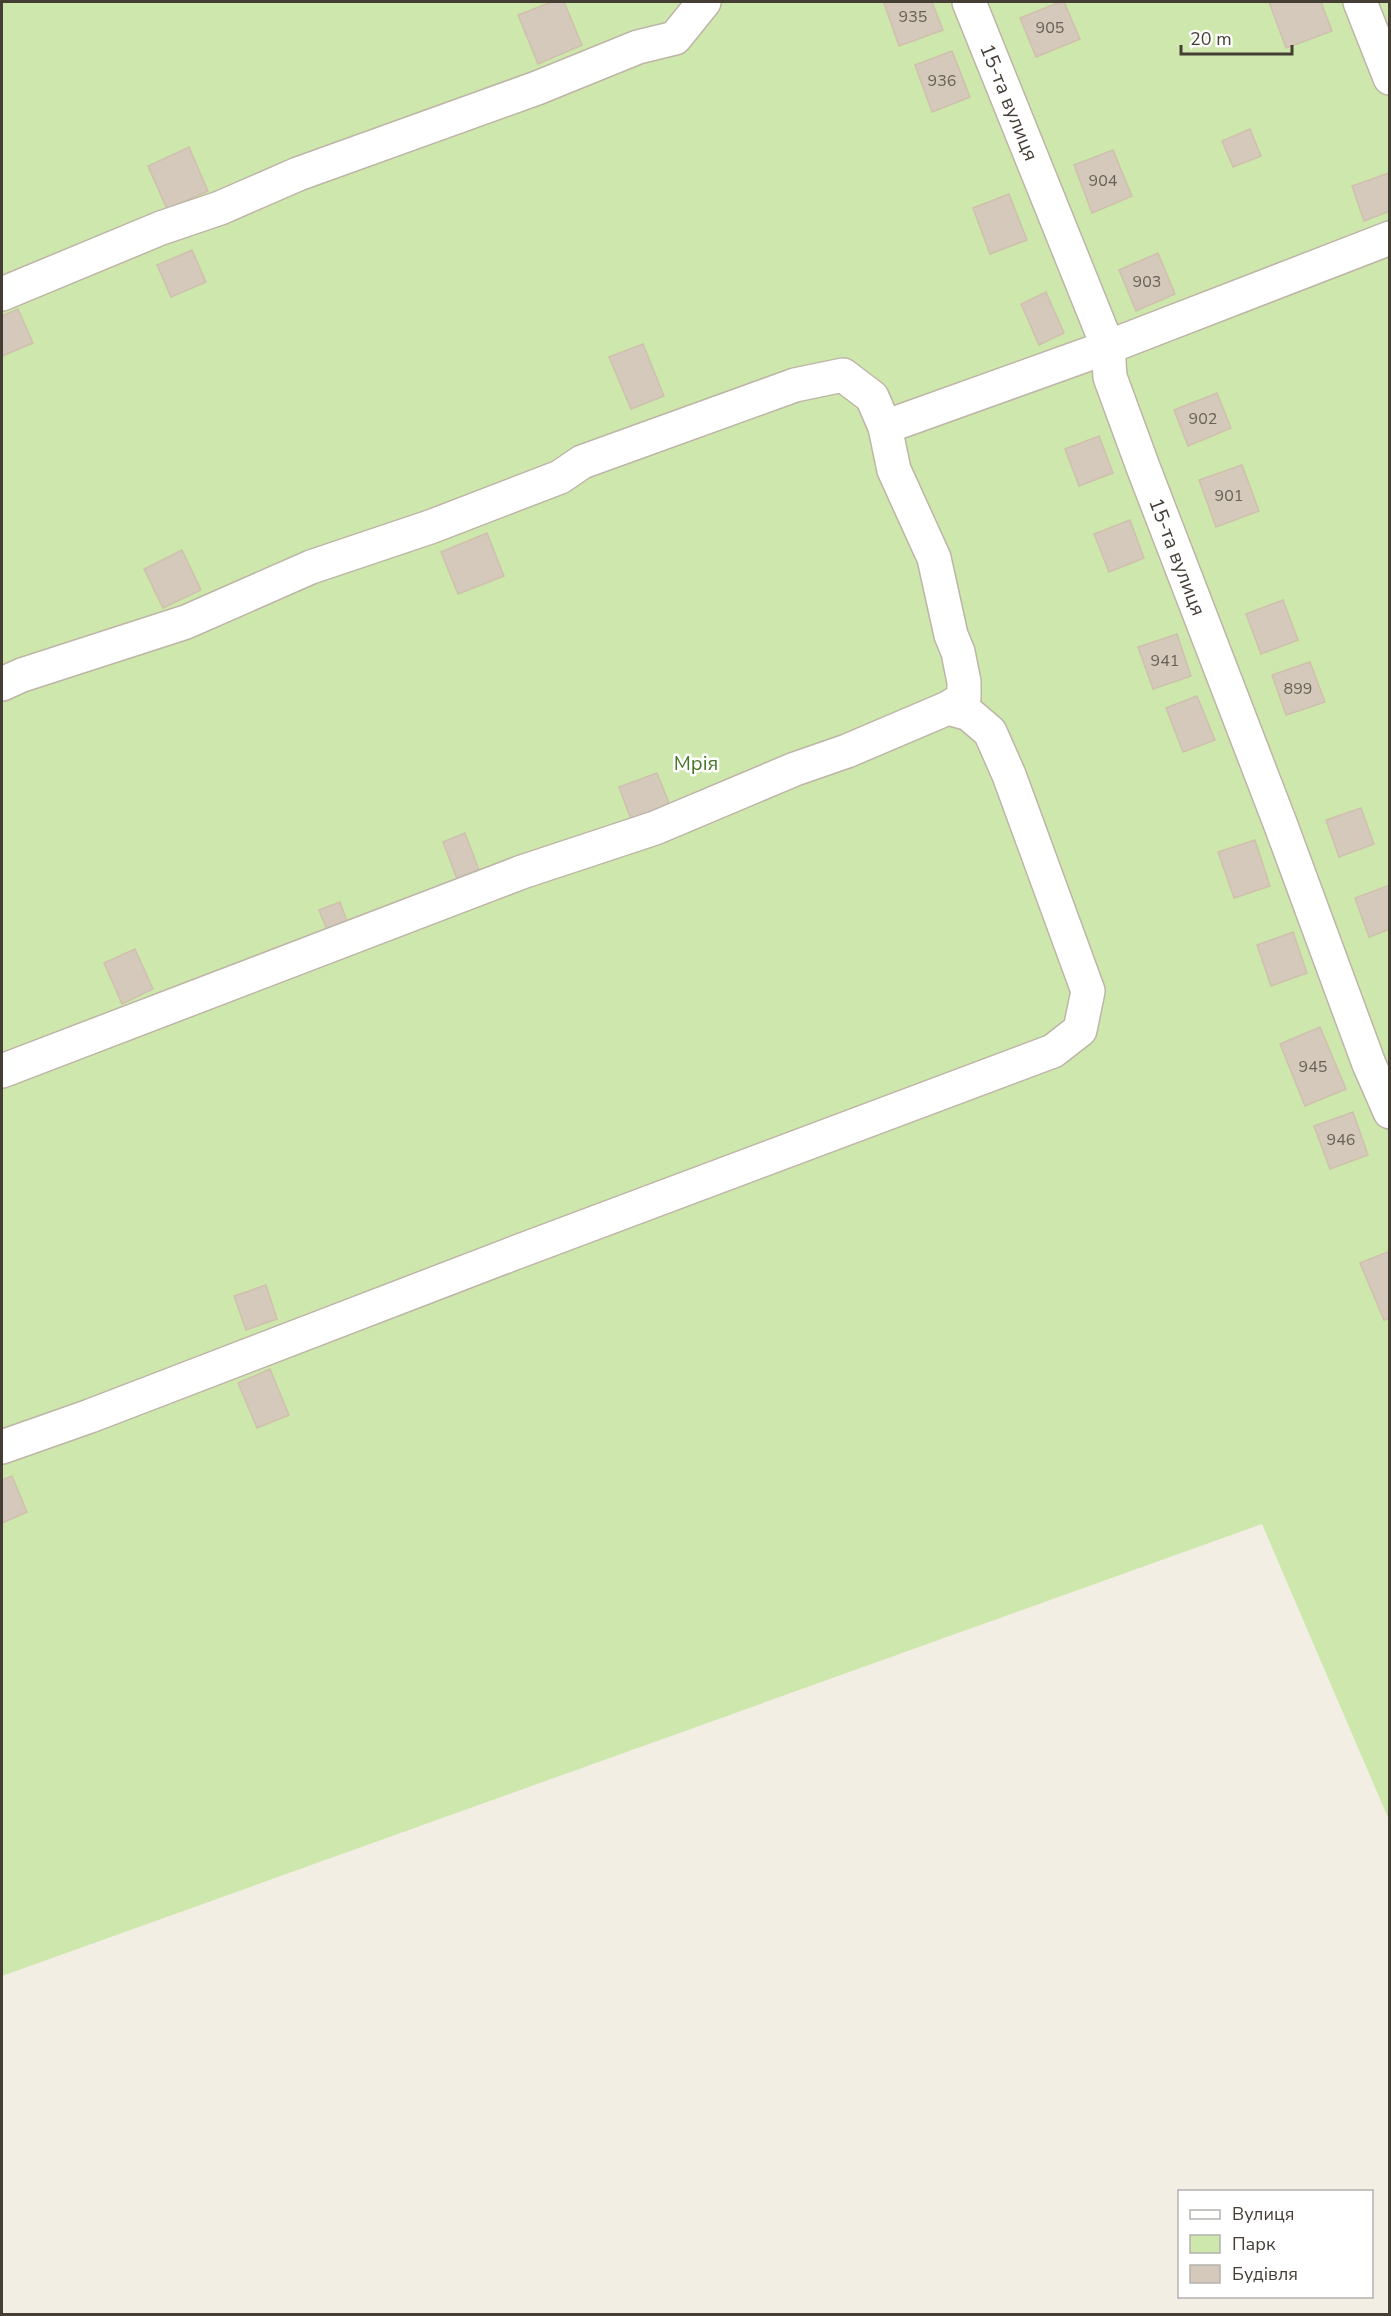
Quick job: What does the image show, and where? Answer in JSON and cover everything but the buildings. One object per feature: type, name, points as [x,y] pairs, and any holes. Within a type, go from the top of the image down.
[{"type":"street","points":[[2,294],[161,228],[220,208],[298,174],[537,88],[638,47],[675,38],[704,2]]},
{"type":"street","name":"15-та вулиця","points":[[969,2],[1108,347],[1110,377],[1143,467],[1389,1112]]},
{"type":"street","points":[[1360,2],[1389,78]]},
{"type":"street","points":[[885,427],[1108,347],[1389,238]]},
{"type":"street","points":[[2,684],[43,668],[186,622],[311,567],[430,527],[560,477],[582,462],[795,385],[843,375],[872,397],[885,427],[894,470],[934,558],[964,682],[964,698],[948,708],[655,828],[522,872],[2,1071]]},
{"type":"street","points":[[2,1447],[90,1416],[517,1252],[991,1076],[1053,1051],[1080,1030],[1088,991],[990,732],[969,714],[948,708]]},
{"type":"green space","name":"Мрія","points":[[2,2],[1389,2],[1389,1820],[1262,1524],[2,1976]]}]
